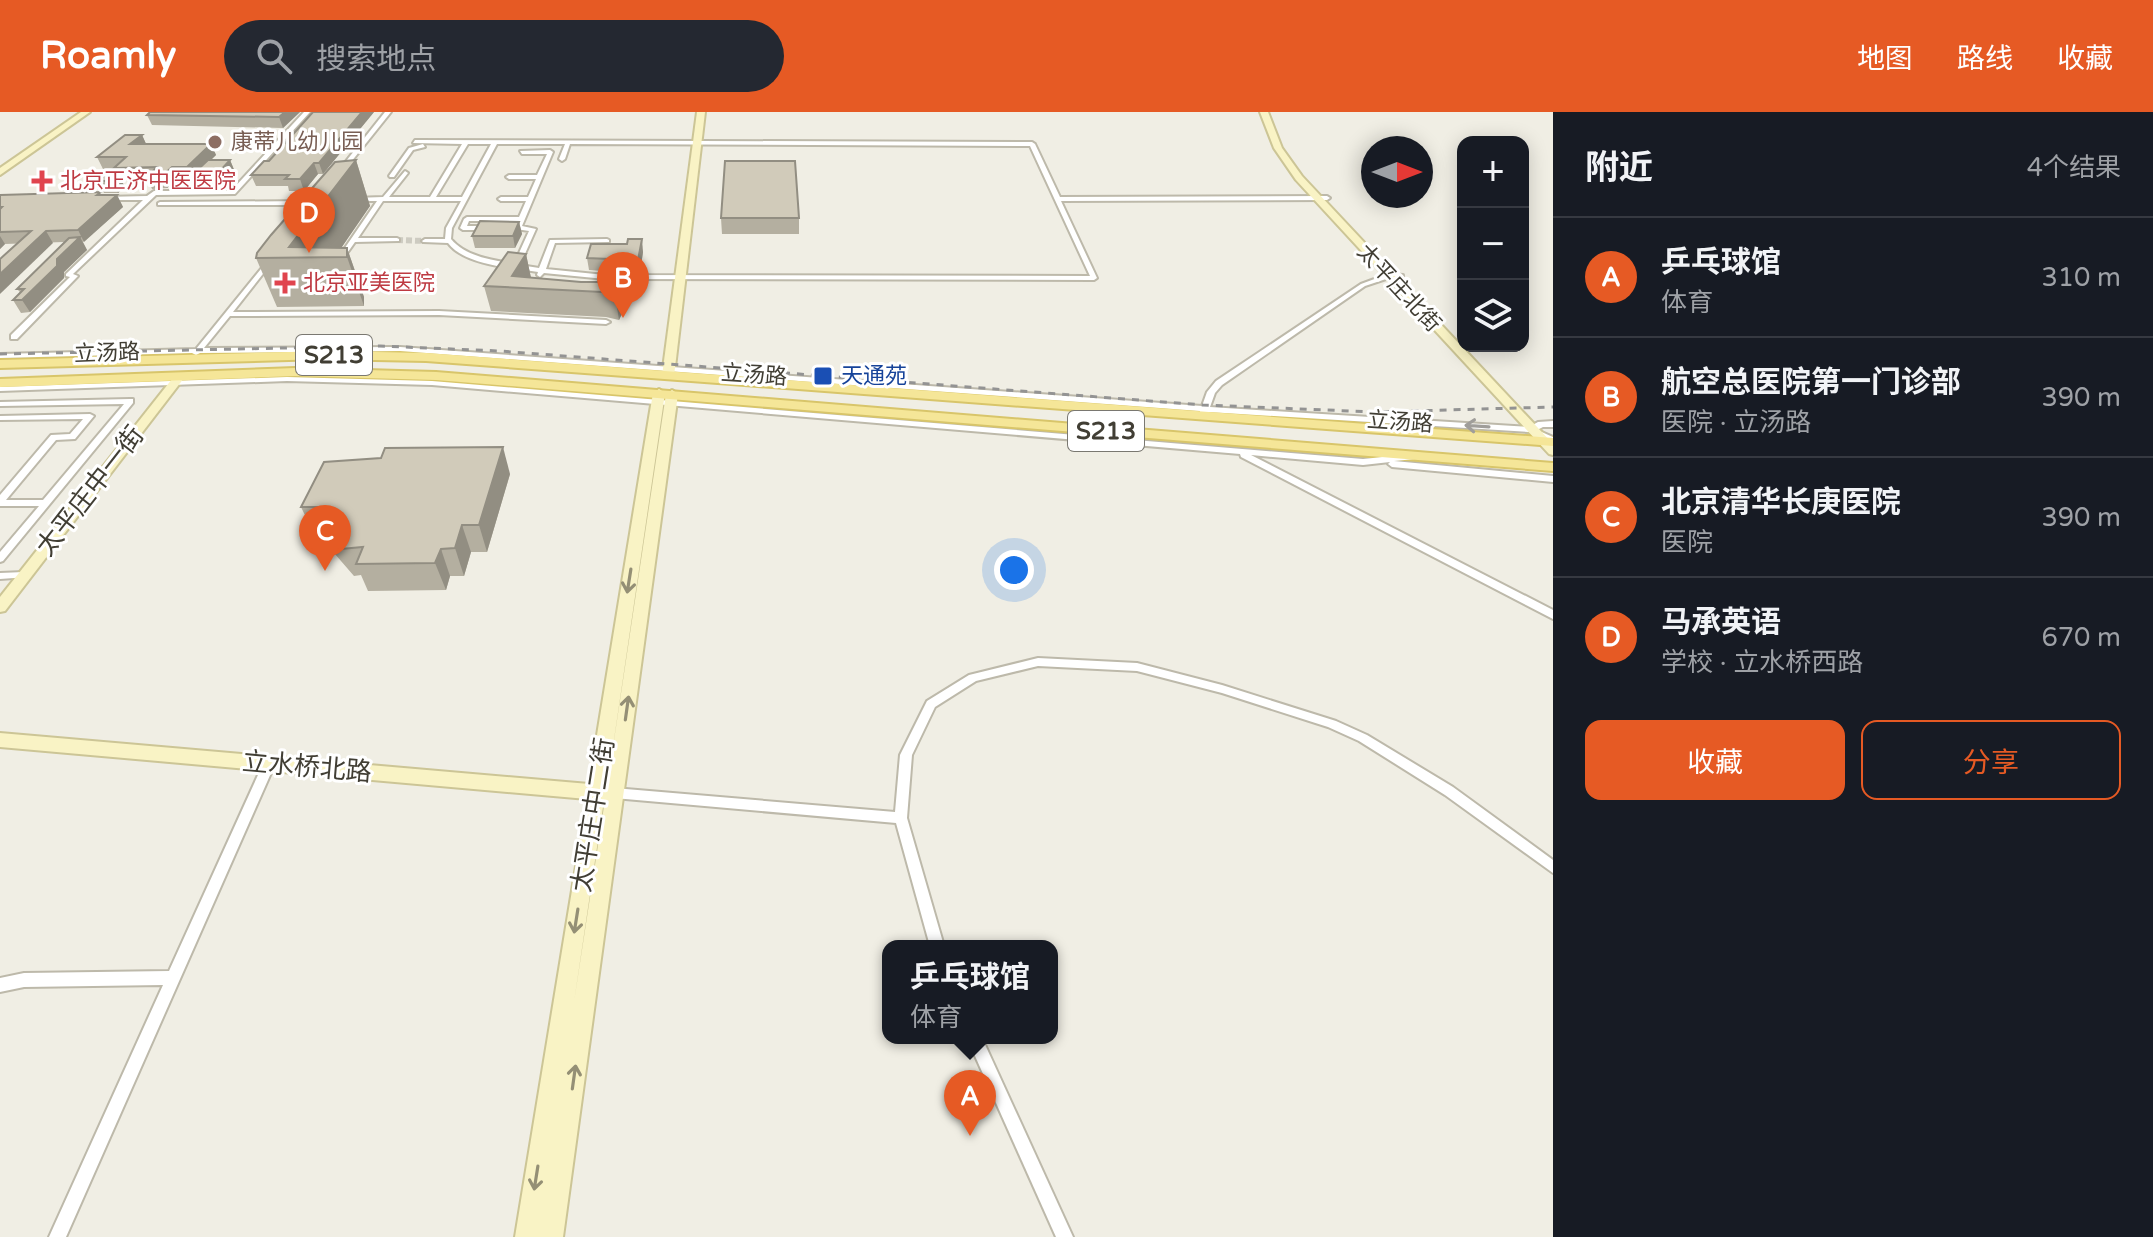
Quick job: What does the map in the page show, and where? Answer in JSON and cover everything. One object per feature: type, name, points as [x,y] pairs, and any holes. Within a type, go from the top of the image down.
[{"type":"main road","points":[[0,166],[78,112]]},
{"type":"main road","points":[[0,172],[86,112]]},
{"type":"main road","name":"太平庄中二街","points":[[527,1237],[605,793],[666,389],[701,112]]},
{"type":"main road","name":"太平庄北街","points":[[1264,112],[1278,148],[1389,276],[1542,426]]},
{"type":"main road","name":"太平庄北街","points":[[1274,112],[1294,158],[1322,198],[1457,336]]},
{"type":"main road","name":"太平庄北街","points":[[1473,352],[1542,426],[1551,442]]},
{"type":"main road","name":"立汤路","points":[[0,364],[195,354],[388,356],[666,389],[1553,467]]},
{"type":"main road","name":"立汤路","points":[[0,383],[363,373],[1204,413],[1551,442]]},
{"type":"main road","name":"太平庄中一街","points":[[0,607],[177,379]]},
{"type":"main road","name":"立水桥北路","points":[[0,740],[605,793]]},
{"type":"main road","name":"太平庄中二街","points":[[551,1237],[605,793]]},
{"type":"street","points":[[14,337],[75,276],[68,275],[154,193],[233,193],[307,112]]},
{"type":"street","points":[[337,176],[388,112]]},
{"type":"street","points":[[415,142],[426,142],[466,142],[495,142],[568,142],[1032,144],[1094,278],[680,279],[599,276],[544,270],[477,257],[457,249],[451,241],[449,228],[495,142]]},
{"type":"street","points":[[392,176],[411,149],[422,148],[426,142]]},
{"type":"street","points":[[432,199],[466,142]]},
{"type":"street","points":[[562,159],[568,142]]},
{"type":"street","points":[[518,228],[550,152],[522,152]]},
{"type":"street","points":[[336,265],[405,173]]},
{"type":"street","points":[[509,177],[539,177]]},
{"type":"street","points":[[89,198],[148,198]]},
{"type":"street","points":[[1060,199],[1322,198]]},
{"type":"street","points":[[350,199],[464,199]]},
{"type":"street","points":[[501,199],[530,199]]},
{"type":"street","points":[[160,204],[318,201],[306,216]]},
{"type":"street","points":[[517,265],[533,229],[463,228],[467,219],[521,219]]},
{"type":"street","points":[[354,240],[397,240]]},
{"type":"street","points":[[425,241],[451,241]]},
{"type":"street","points":[[538,279],[550,249],[609,245]]},
{"type":"street","points":[[195,354],[276,253]]},
{"type":"street","points":[[592,289],[599,276]]},
{"type":"street","points":[[1204,413],[1211,392],[1219,383],[1363,285],[1389,276],[1401,276]]},
{"type":"street","points":[[227,314],[439,313],[606,322]]},
{"type":"street","name":"立汤路","points":[[0,356],[195,354]]},
{"type":"street","name":"立汤路","points":[[0,389],[177,379]]},
{"type":"street","name":"立汤路","points":[[666,389],[1236,451],[1363,462],[1423,456]]},
{"type":"street","points":[[0,559],[130,401],[2,406]]},
{"type":"street","points":[[0,502],[54,437],[72,437],[102,402]]},
{"type":"street","name":"立汤路","points":[[1204,413],[1542,426]]},
{"type":"street","points":[[0,418],[90,416]]},
{"type":"street","points":[[1236,451],[1553,615]]},
{"type":"street","points":[[1363,462],[1553,479]]},
{"type":"street","points":[[0,502],[46,503]]},
{"type":"street","points":[[0,576],[24,575]]},
{"type":"street","points":[[935,940],[901,818],[906,755],[931,704],[973,678],[1038,662],[1137,667],[1222,689],[1332,724],[1363,738],[1449,791],[1553,867]]},
{"type":"street","points":[[57,1237],[269,764]]},
{"type":"street","points":[[605,793],[901,818]]},
{"type":"street","points":[[0,985],[24,980],[172,978]]},
{"type":"street","points":[[977,1044],[1065,1237]]},
{"type":"building","points":[[150,112],[285,112],[279,117],[147,115]]},
{"type":"building","points":[[313,112],[362,112],[319,163],[314,163],[300,179],[285,179],[289,175],[251,175],[264,161],[269,161]]},
{"type":"building","points":[[125,135],[142,135],[130,144],[211,144],[187,167],[172,167],[162,176],[147,177],[157,167],[114,168],[126,157],[97,157]]},
{"type":"building","points":[[208,160],[230,160],[220,171],[212,171],[206,176],[191,176]]},
{"type":"building","points":[[356,160],[289,247],[347,248],[347,257],[256,258],[271,235],[335,162]]},
{"type":"building","points":[[725,161],[795,161],[799,218],[721,218]]},
{"type":"building","points":[[113,169],[119,176],[112,181],[97,181]]},
{"type":"building","points":[[101,192],[97,195],[117,195],[78,230],[46,231],[0,274],[0,259],[31,231],[0,232],[0,195]]},
{"type":"building","points":[[480,221],[519,222],[513,236],[472,236]]},
{"type":"building","points":[[80,237],[57,259],[57,266],[22,300],[13,300],[24,289],[17,289],[69,238]]},
{"type":"building","points":[[628,239],[642,239],[638,260],[634,257],[587,258],[591,244],[627,244]]},
{"type":"building","points":[[508,252],[526,254],[512,276],[581,282],[598,282],[611,257],[634,257],[615,295],[484,286]]},
{"type":"building","points":[[503,447],[479,525],[462,525],[455,548],[441,549],[435,563],[356,564],[363,547],[341,549],[314,519],[321,507],[301,507],[324,462],[381,458],[385,448]]},
{"type":"tunnel","points":[[397,240],[425,241]]},
{"type":"railway","points":[[0,354],[380,346],[499,351],[1203,405],[1375,412],[1553,407]]},
{"type":"place","name":"康蒂儿幼儿园","points":[[215,142]]},
{"type":"place","name":"北京正济中医医院","points":[[42,181]]},
{"type":"place","name":"马承英语","points":[[309,253]]},
{"type":"place","name":"北京亚美医院","points":[[285,283]]},
{"type":"place","name":"航空总医院第一门诊部","points":[[623,318]]},
{"type":"place","name":"天通苑","points":[[823,376]]},
{"type":"place","name":"北京清华长庚医院","points":[[325,571]]},
{"type":"place","name":"乒乓球馆","points":[[970,1136]]}]
